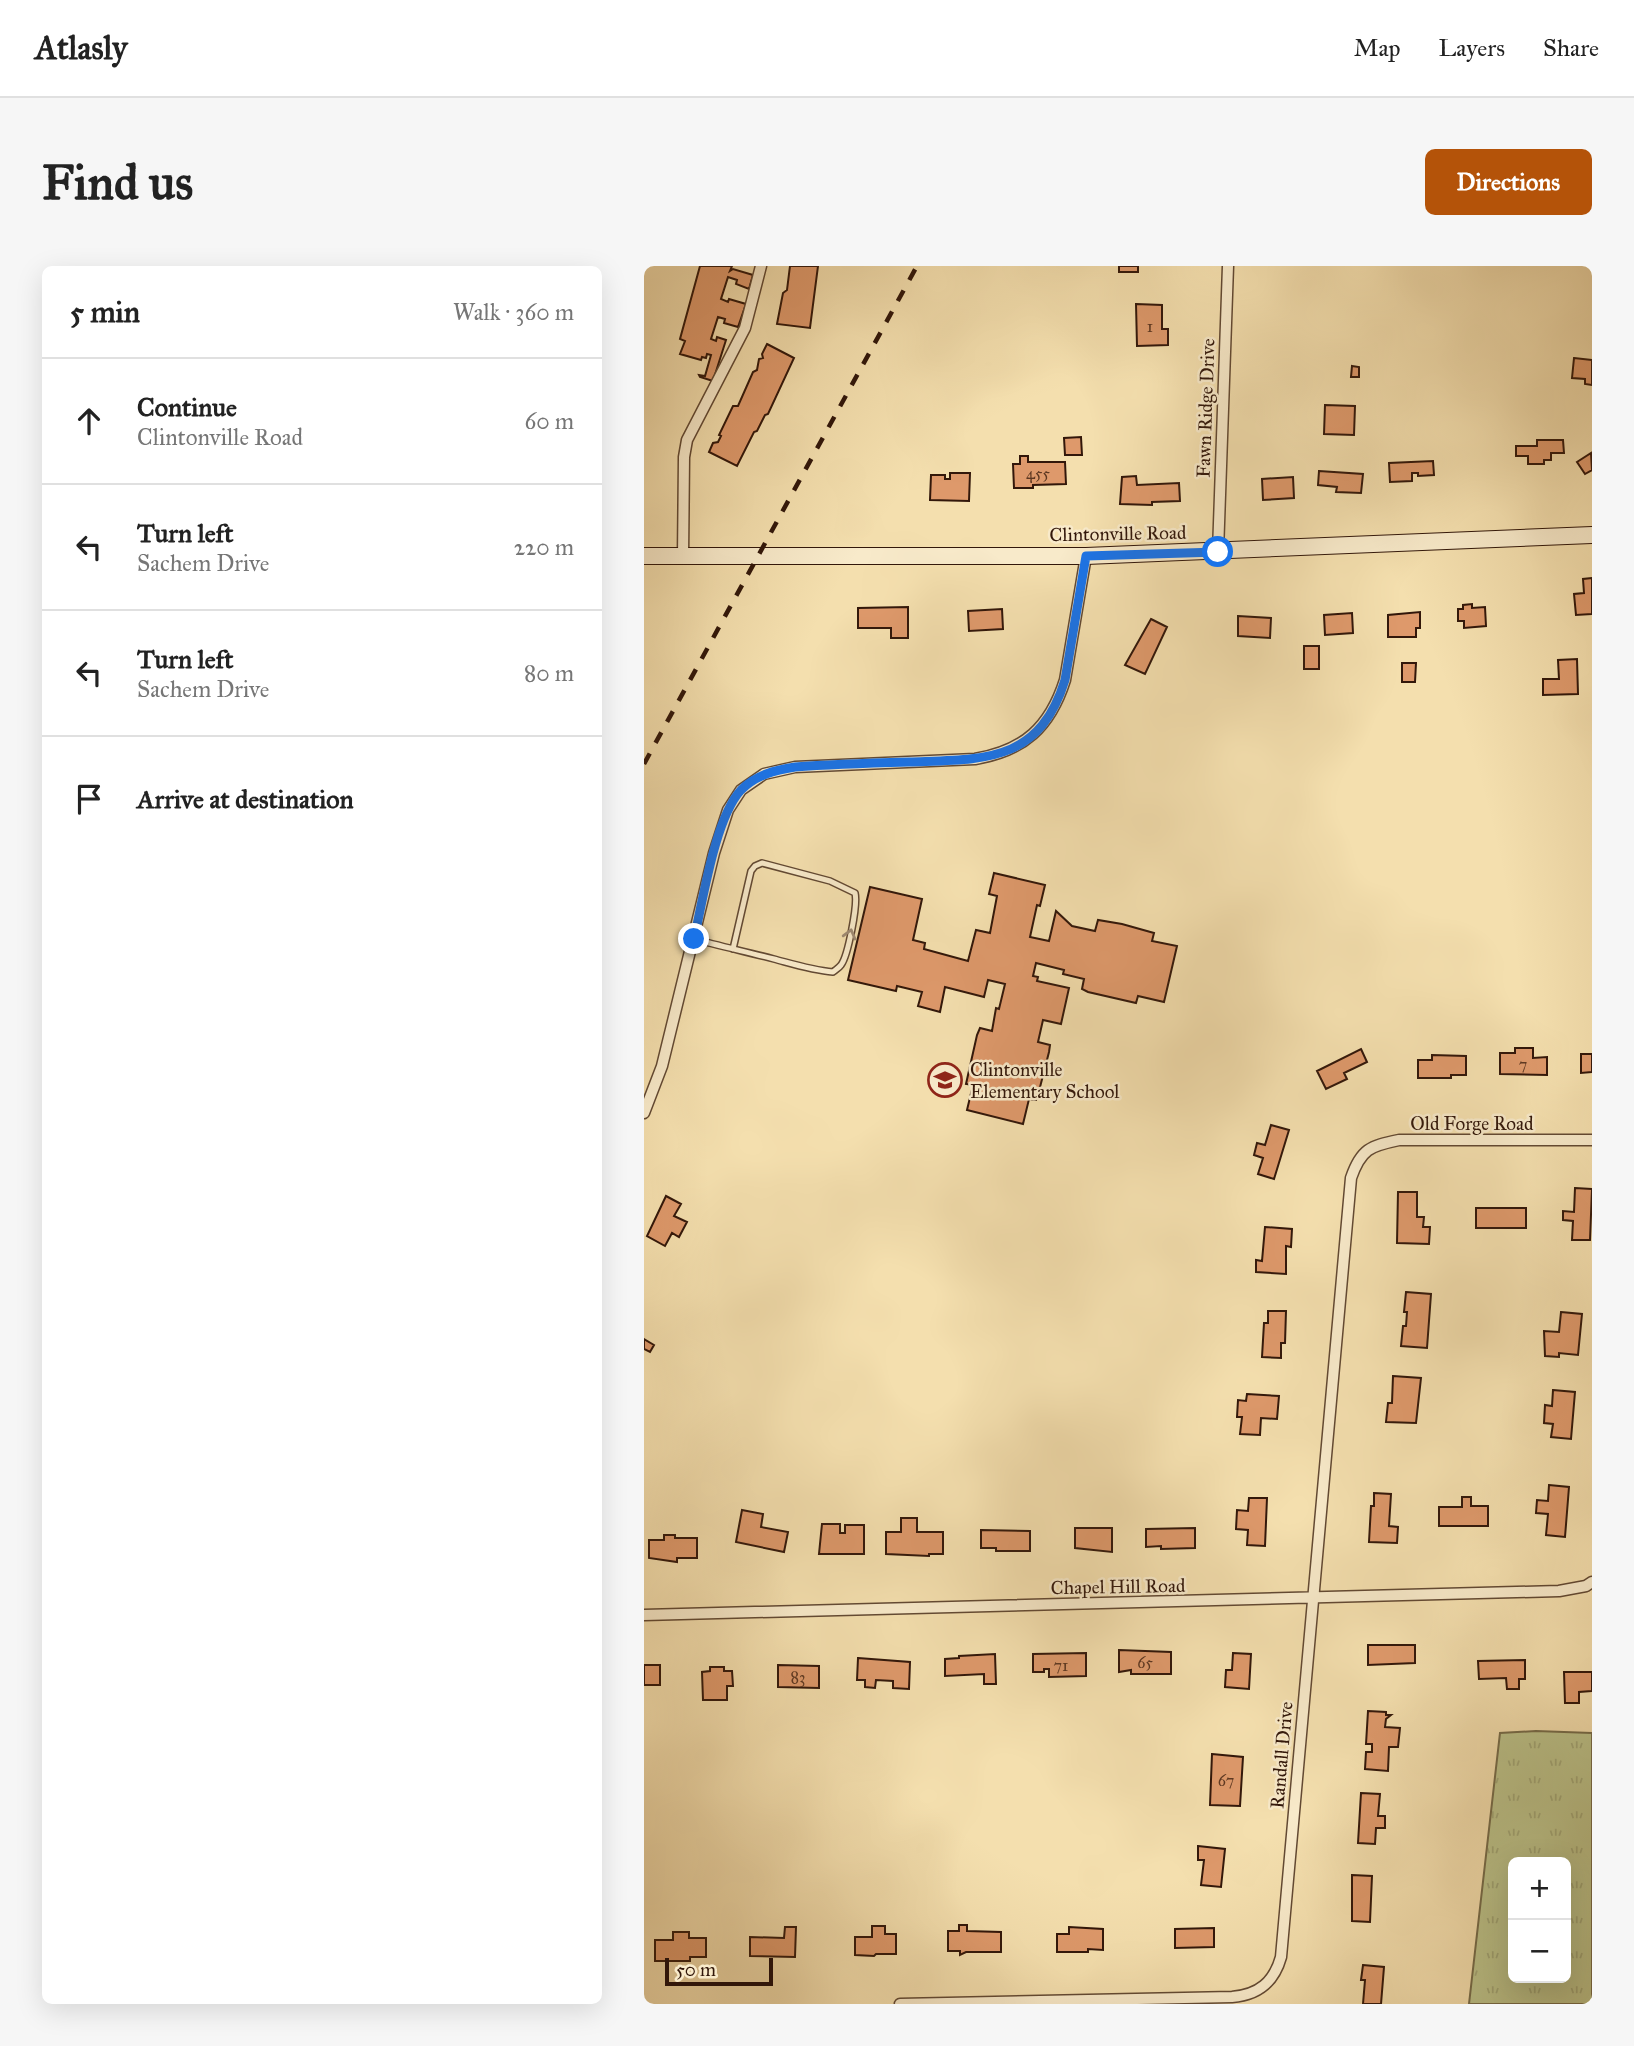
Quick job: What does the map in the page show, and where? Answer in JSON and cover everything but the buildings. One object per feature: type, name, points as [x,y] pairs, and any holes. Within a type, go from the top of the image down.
[{"type":"main road","name":"Clintonville Road","points":[[644,556],[1086,556],[1592,535]]},
{"type":"street","points":[[683,557],[684,457],[687,440],[745,328],[761,266]]},
{"type":"street","name":"Fawn Ridge Drive","points":[[1218,552],[1228,266]]},
{"type":"street","points":[[644,1113],[662,1066],[714,853],[728,810],[741,790],[752,781],[777,769],[985,757],[1008,751],[1039,730],[1053,711],[1065,680],[1086,556]]},
{"type":"street","name":"Old Forge Road","points":[[1358,1158],[1375,1145],[1399,1140],[1592,1140]]},
{"type":"street","name":"Randall Drive","points":[[901,2004],[1233,1997],[1254,1993],[1277,1971],[1281,1957],[1351,1178],[1358,1158]]},
{"type":"street","name":"Chapel Hill Road","points":[[644,1615],[1559,1591],[1586,1586],[1592,1582]]},
{"type":"lane","points":[[694,939],[733,949],[809,968],[833,972],[842,964],[857,899],[855,893],[830,881],[762,863],[755,866],[751,872],[733,949]]},
{"type":"green space","points":[[1500,1733],[1592,1733],[1592,2004],[1469,2004]]},
{"type":"railway","points":[[644,764],[917,266]]},
{"type":"place","name":"Clintonville Elementary School","points":[[945,1080]]},
{"type":"route","points":[[694,939],[714,853],[728,810],[741,790],[752,781],[777,769],[830,764],[975,759],[1008,751],[1039,730],[1059,699],[1065,680],[1086,556],[1218,552]]}]
